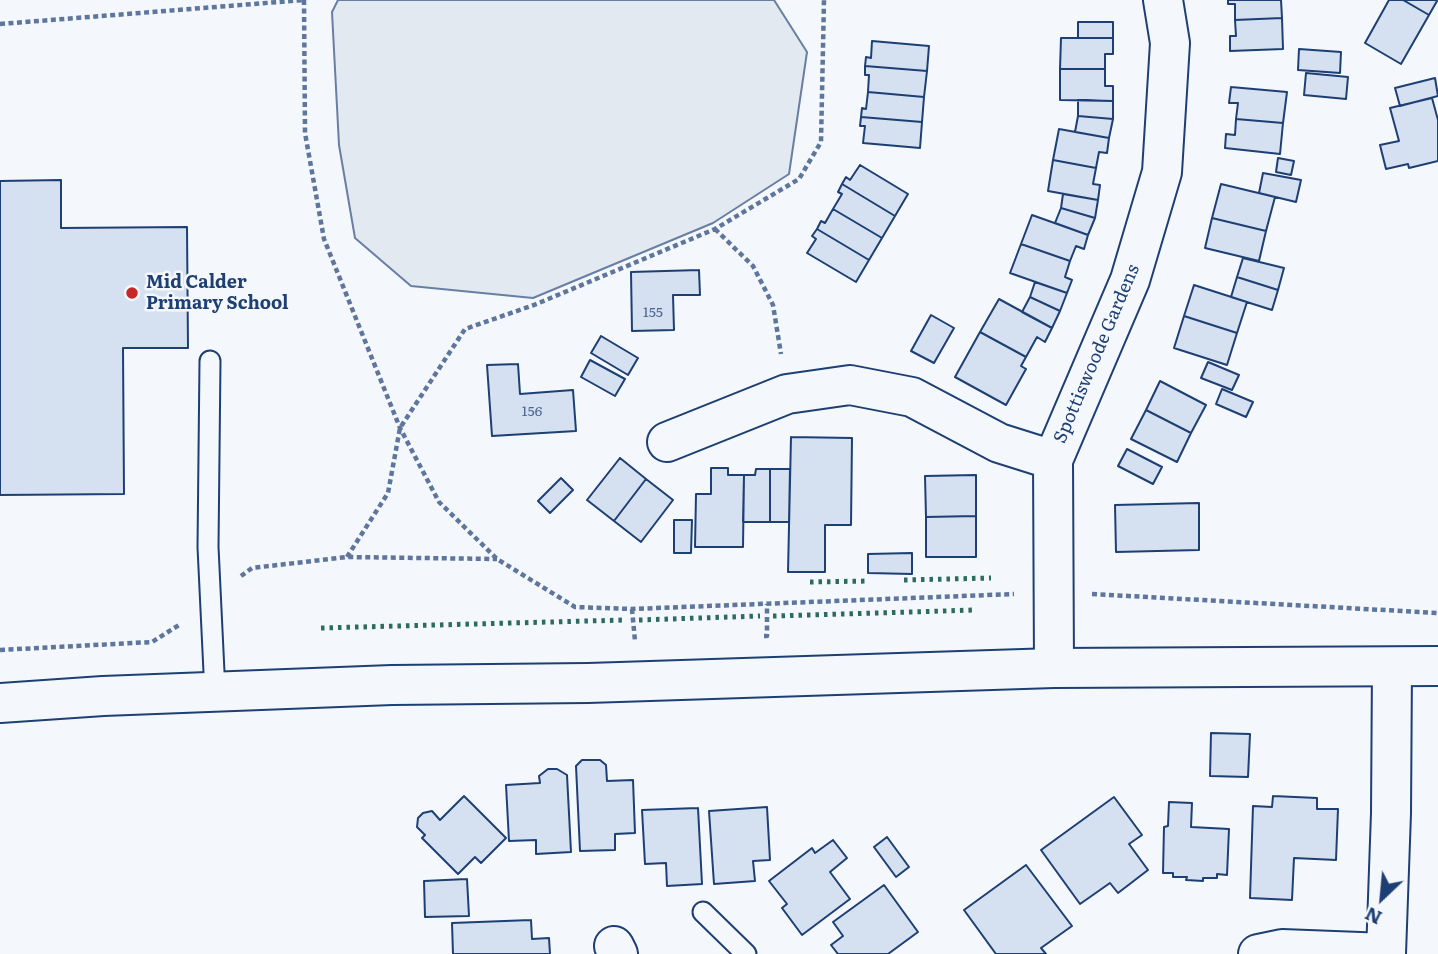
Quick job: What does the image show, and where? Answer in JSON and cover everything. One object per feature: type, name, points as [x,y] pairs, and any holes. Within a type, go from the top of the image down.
[{"type":"street","name":"Spottiswoode Gardens","points":[[1054,668],[1053,460],[1130,280],[1162,172],[1170,43],[1163,0]]},
{"type":"street","name":"Spottiswoode Gardens","points":[[667,442],[787,394],[850,385],[912,397],[999,443],[1053,460]]},
{"type":"street","points":[[0,703],[103,696],[392,685],[588,683],[1054,668],[1438,666]]},
{"type":"street","points":[[1258,954],[1282,949],[1386,953],[1392,667]]},
{"type":"lane","points":[[210,361],[208,547],[215,693]]},
{"type":"lane","points":[[703,912],[746,954]]},
{"type":"path","points":[[0,24],[304,0],[304,133],[324,239],[400,428],[439,502],[497,559],[575,607],[632,609],[1055,592],[1438,613]]},
{"type":"path","points":[[347,557],[388,493],[400,428],[465,329],[534,305],[715,229],[799,179],[821,142],[824,0]]},
{"type":"path","points":[[715,229],[753,266],[773,305],[787,394]]},
{"type":"path","points":[[0,650],[152,642],[172,631],[251,568],[347,557],[497,559]]},
{"type":"path","points":[[632,609],[634,633]]},
{"type":"shaded area","points":[[338,0],[774,0],[807,52],[789,174],[713,223],[533,298],[411,286],[355,238],[339,145],[332,12]]},
{"type":"building","points":[[1228,0],[1281,0],[1282,18],[1235,20],[1235,4],[1228,4]]},
{"type":"building","points":[[1389,0],[1403,0],[1429,15],[1401,64],[1365,43]]},
{"type":"building","points":[[1403,0],[1435,0],[1437,1],[1429,15]]},
{"type":"building","points":[[1282,18],[1283,49],[1230,51],[1230,36],[1236,36],[1235,20]]},
{"type":"building","points":[[1078,22],[1113,22],[1113,38],[1078,38]]},
{"type":"building","points":[[1061,38],[1113,38],[1113,54],[1105,54],[1105,69],[1060,69]]},
{"type":"building","points":[[872,41],[929,46],[927,71],[865,66],[866,57],[871,58]]},
{"type":"building","points":[[1299,49],[1341,52],[1340,73],[1298,70]]},
{"type":"building","points":[[865,66],[927,71],[924,97],[868,92],[869,75],[865,75]]},
{"type":"building","points":[[1060,69],[1105,69],[1105,86],[1113,86],[1113,101],[1060,100]]},
{"type":"building","points":[[1306,73],[1348,77],[1346,99],[1304,95]]},
{"type":"building","points":[[1435,78],[1438,96],[1400,106],[1395,88]]},
{"type":"building","points":[[1231,87],[1287,92],[1283,123],[1236,119],[1238,103],[1229,103]]},
{"type":"building","points":[[868,92],[924,97],[922,122],[861,117],[862,108],[866,109]]},
{"type":"building","points":[[1432,98],[1438,120],[1438,161],[1409,168],[1408,164],[1386,169],[1380,145],[1399,141],[1390,108]]},
{"type":"building","points":[[1078,100],[1113,101],[1113,119],[1078,116]]},
{"type":"building","points":[[1078,116],[1113,119],[1109,138],[1075,132]]},
{"type":"building","points":[[861,117],[922,122],[920,148],[863,143],[865,126],[860,126]]},
{"type":"building","points":[[1236,119],[1283,123],[1280,154],[1225,148],[1226,134],[1235,135]]},
{"type":"building","points":[[1059,129],[1109,138],[1107,153],[1099,152],[1096,168],[1053,160]]},
{"type":"building","points":[[1278,158],[1294,161],[1291,175],[1276,172]]},
{"type":"building","points":[[1053,160],[1096,168],[1093,184],[1100,185],[1098,200],[1048,191]]},
{"type":"building","points":[[860,165],[908,194],[895,216],[842,184],[846,177],[850,180]]},
{"type":"building","points":[[1263,173],[1301,180],[1296,202],[1259,193]]},
{"type":"building","points":[[61,180],[61,228],[187,227],[188,348],[123,348],[124,494],[0,495],[0,181]]},
{"type":"building","points":[[842,184],[895,216],[882,238],[833,209],[842,194],[838,192]]},
{"type":"building","points":[[1221,184],[1275,197],[1266,231],[1212,218]]},
{"type":"building","points":[[1063,194],[1098,200],[1095,218],[1061,208]]},
{"type":"building","points":[[1061,208],[1095,218],[1088,235],[1055,223]]},
{"type":"building","points":[[833,209],[882,238],[869,260],[817,229],[821,221],[825,223]]},
{"type":"building","points":[[1032,215],[1088,235],[1084,249],[1076,246],[1070,261],[1021,244]]},
{"type":"building","points":[[1212,218],[1266,231],[1259,261],[1205,248]]},
{"type":"building","points":[[817,229],[869,260],[856,282],[807,253],[816,239],[812,236]]},
{"type":"building","points":[[1021,244],[1070,261],[1065,277],[1072,280],[1067,293],[1010,273]]},
{"type":"building","points":[[1243,258],[1284,268],[1278,290],[1237,277]]},
{"type":"building","points":[[699,270],[700,295],[673,295],[674,330],[632,331],[631,272]]},
{"type":"building","points":[[1237,277],[1278,290],[1272,310],[1231,297]]},
{"type":"building","points":[[1035,282],[1067,293],[1060,311],[1030,297]]},
{"type":"building","points":[[1194,285],[1247,302],[1237,333],[1184,316]]},
{"type":"building","points":[[1030,297],[1060,311],[1052,328],[1022,312]]},
{"type":"building","points":[[999,299],[1052,328],[1045,342],[1037,337],[1026,357],[980,332]]},
{"type":"building","points":[[931,315],[954,328],[934,363],[911,351]]},
{"type":"building","points":[[1184,316],[1237,333],[1227,365],[1174,348]]},
{"type":"building","points":[[980,332],[1026,357],[1021,366],[1026,369],[1006,405],[955,377]]},
{"type":"building","points":[[601,336],[638,358],[628,375],[591,353]]},
{"type":"building","points":[[590,360],[625,379],[615,396],[581,377]]},
{"type":"building","points":[[1208,362],[1239,375],[1232,390],[1201,378]]},
{"type":"building","points":[[518,364],[520,394],[573,390],[576,431],[492,436],[487,365]]},
{"type":"building","points":[[1160,381],[1206,405],[1191,433],[1146,410]]},
{"type":"building","points":[[1222,389],[1253,402],[1246,417],[1216,404]]},
{"type":"building","points":[[1146,410],[1191,433],[1177,462],[1131,439]]},
{"type":"building","points":[[791,437],[852,438],[851,525],[825,525],[825,572],[788,572]]},
{"type":"building","points":[[1127,449],[1162,467],[1153,484],[1118,466]]},
{"type":"building","points":[[620,458],[646,479],[614,521],[587,500]]},
{"type":"building","points":[[711,468],[728,468],[728,475],[744,475],[743,547],[695,547],[696,494],[711,494]]},
{"type":"building","points":[[756,469],[770,469],[770,522],[743,522],[744,475],[755,475]]},
{"type":"building","points":[[770,469],[790,469],[789,522],[770,522]]},
{"type":"building","points":[[976,475],[976,516],[926,517],[925,476]]},
{"type":"building","points":[[561,478],[573,490],[550,513],[538,501]]},
{"type":"building","points":[[646,479],[673,500],[641,542],[614,521]]},
{"type":"building","points":[[1199,503],[1199,550],[1116,552],[1115,505]]},
{"type":"building","points":[[976,516],[976,557],[926,557],[926,517]]},
{"type":"building","points":[[674,520],[692,520],[691,553],[674,553]]},
{"type":"building","points":[[912,553],[912,574],[868,573],[868,554]]},
{"type":"building","points":[[1211,733],[1250,734],[1248,777],[1210,776]]},
{"type":"building","points":[[582,760],[600,760],[606,765],[607,781],[633,780],[635,833],[615,834],[615,850],[580,851],[576,766]]},
{"type":"building","points":[[548,769],[557,769],[567,775],[571,852],[536,854],[536,840],[509,841],[506,785],[540,783],[539,776]]},
{"type":"building","points":[[464,796],[506,838],[481,863],[475,857],[458,874],[422,838],[425,835],[417,827],[418,818],[423,813],[432,811],[440,820]]},
{"type":"building","points":[[1273,796],[1317,798],[1317,809],[1338,809],[1336,860],[1294,858],[1292,900],[1250,898],[1253,806],[1272,807]]},
{"type":"building","points":[[1114,797],[1142,835],[1129,844],[1148,870],[1118,893],[1110,883],[1080,904],[1041,850]]},
{"type":"building","points":[[1169,802],[1192,803],[1191,827],[1229,829],[1227,875],[1217,874],[1217,878],[1203,878],[1203,881],[1186,880],[1187,877],[1173,877],[1173,873],[1163,873],[1164,827],[1168,826]]},
{"type":"building","points":[[767,807],[770,860],[753,861],[755,881],[714,884],[709,811]]},
{"type":"building","points":[[698,808],[702,884],[667,886],[666,863],[645,864],[642,810]]},
{"type":"building","points":[[887,837],[909,867],[896,877],[874,847]]},
{"type":"building","points":[[833,840],[847,858],[830,872],[850,899],[802,935],[782,908],[787,904],[769,881],[812,848],[815,853]]},
{"type":"building","points":[[1026,865],[1072,926],[1041,948],[1046,954],[996,954],[964,910]]},
{"type":"building","points":[[467,879],[469,916],[425,917],[424,881]]},
{"type":"building","points":[[884,885],[918,932],[888,954],[838,954],[831,945],[843,936],[833,922]]},
{"type":"building","points":[[531,920],[532,939],[549,938],[550,954],[453,954],[452,923]]},
{"type":"hedge","points":[[904,580],[991,578]]},
{"type":"hedge","points":[[810,582],[869,581]]},
{"type":"hedge","points":[[773,616],[976,610]]},
{"type":"hedge","points":[[639,620],[760,616]]},
{"type":"hedge","points":[[321,628],[626,620]]},
{"type":"place","name":"Mid Calder Primary School","points":[[132,293]]}]
